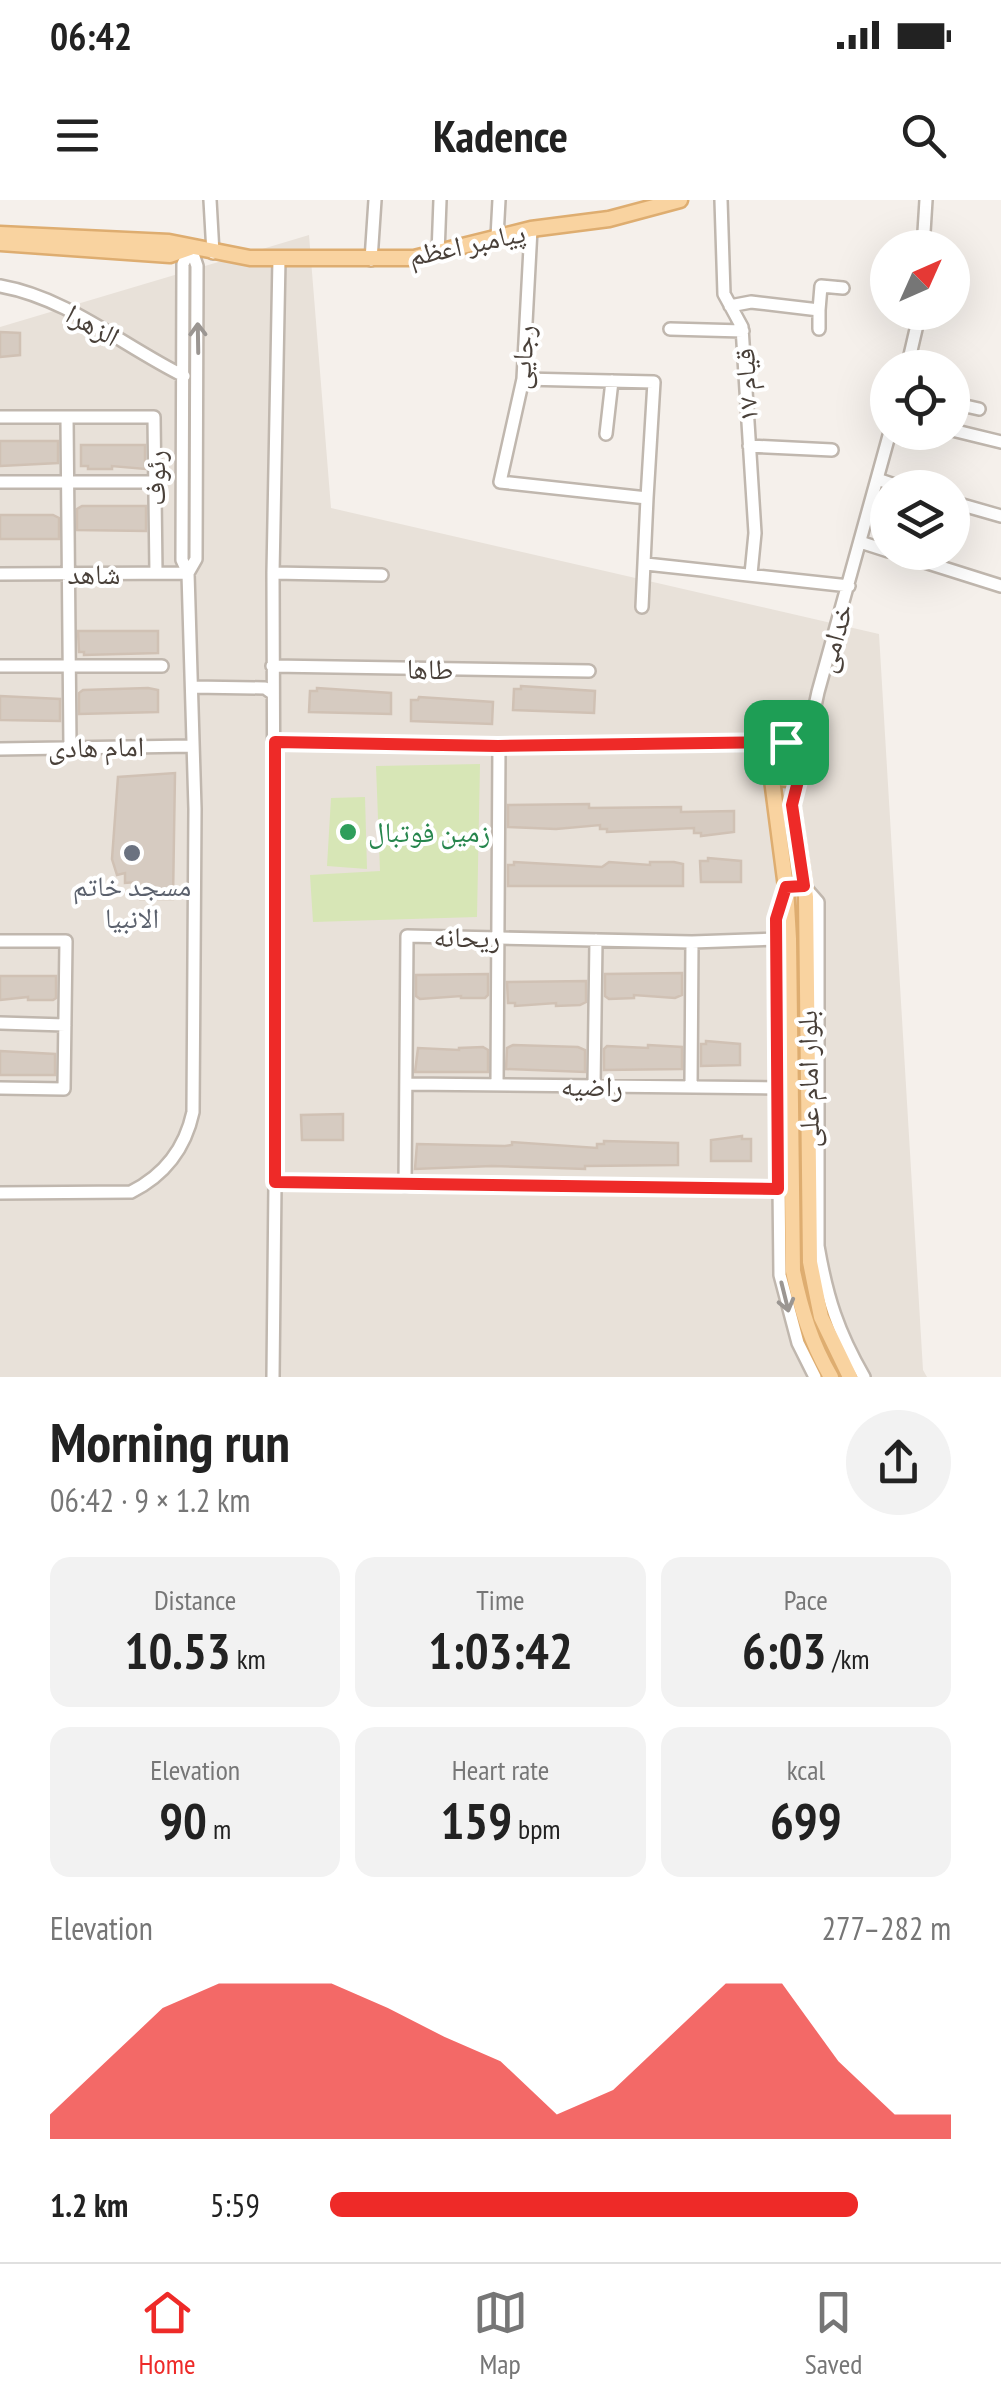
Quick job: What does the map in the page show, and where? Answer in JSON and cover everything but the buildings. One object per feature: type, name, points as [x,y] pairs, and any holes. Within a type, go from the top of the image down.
[{"type":"main road","name":"پیامبر اعظم","points":[[0,234],[169,242],[213,252],[279,259],[370,260],[438,254],[497,236],[610,218],[680,200]]},
{"type":"main road","name":"پیامبر اعظم","points":[[0,244],[170,255],[191,248]]},
{"type":"main road","points":[[782,743],[798,746],[804,757],[799,775],[790,780],[779,779],[770,770],[768,758],[782,743]]},
{"type":"main road","name":"بلوار امام علی","points":[[770,770],[786,887],[785,1189],[793,1271],[815,1348],[831,1377]]},
{"type":"main road","name":"بلوار امام علی","points":[[799,775],[792,805],[804,886],[814,1182],[813,1289],[831,1342],[850,1377]]},
{"type":"main road","points":[[786,887],[804,886]]},
{"type":"street","points":[[210,200],[213,252]]},
{"type":"street","points":[[370,260],[375,200]]},
{"type":"street","points":[[438,254],[440,200]]},
{"type":"street","points":[[497,236],[499,200]]},
{"type":"street","name":"قیام ۱۷","points":[[721,200],[724,294],[742,331],[754,533],[750,574]]},
{"type":"street","points":[[924,230],[926,200]]},
{"type":"street","name":"رجایی","points":[[530,229],[524,378],[500,482],[647,498]]},
{"type":"street","points":[[0,1193],[130,1192],[148,1184],[165,1168],[182,1148],[189,1132],[193,1112],[195,809],[188,573],[182,560],[182,376],[183,264],[191,248]]},
{"type":"street","points":[[188,573],[196,560],[198,379],[197,266],[191,248]]},
{"type":"street","points":[[273,1377],[272,666],[279,259]]},
{"type":"street","name":"الزهرا","points":[[0,286],[38,296],[182,376],[198,379]]},
{"type":"street","points":[[819,330],[822,286],[843,288]]},
{"type":"street","points":[[730,306],[751,302],[819,310]]},
{"type":"street","points":[[670,329],[742,331]]},
{"type":"street","points":[[524,378],[654,382],[642,607]]},
{"type":"street","points":[[606,434],[612,381]]},
{"type":"street","points":[[970,406],[979,408]]},
{"type":"street","name":"رئوف","points":[[0,416],[154,417],[156,574]]},
{"type":"street","points":[[67,418],[70,747]]},
{"type":"street","points":[[970,434],[1001,442]]},
{"type":"street","points":[[750,446],[832,450]]},
{"type":"street","points":[[0,482],[154,482]]},
{"type":"street","name":"خدامی","points":[[804,757],[870,506]]},
{"type":"street","points":[[970,507],[1001,516]]},
{"type":"street","points":[[860,542],[870,545]]},
{"type":"street","points":[[646,564],[849,586]]},
{"type":"street","points":[[949,570],[1001,586]]},
{"type":"street","name":"شاهد","points":[[0,574],[188,573]]},
{"type":"street","points":[[273,573],[382,574]]},
{"type":"street","points":[[0,666],[162,666]]},
{"type":"street","name":"طاها","points":[[272,666],[589,672]]},
{"type":"street","points":[[192,687],[265,688],[272,693]]},
{"type":"street","points":[[275,742],[752,745],[782,743],[809,728]]},
{"type":"street","points":[[752,745],[770,770]]},
{"type":"street","name":"امام هادی","points":[[0,749],[192,746]]},
{"type":"street","points":[[497,1085],[498,746]]},
{"type":"street","points":[[786,887],[776,919],[785,1189],[782,1291],[798,1343],[815,1377]]},
{"type":"street","name":"ریحانه","points":[[405,1186],[407,936],[692,942],[776,939]]},
{"type":"street","points":[[594,1086],[596,940]]},
{"type":"street","points":[[0,941],[66,941],[64,1088],[0,1088]]},
{"type":"street","points":[[691,1087],[692,942]]},
{"type":"street","points":[[0,1024],[65,1024]]},
{"type":"street","name":"راضیه","points":[[406,1084],[779,1088]]},
{"type":"street","points":[[275,1182],[785,1189]]},
{"type":"street","points":[[814,1182],[818,1246],[827,1299],[842,1340],[864,1377]]},
{"type":"shaded area","points":[[309,235],[331,508],[879,634],[923,1370],[927,1377],[0,1377],[0,327]]},
{"type":"green space","points":[[480,764],[477,917],[313,922],[310,875],[380,871],[376,766]]},
{"type":"green space","name":"زمین فوتبال","points":[[365,797],[367,869],[327,866],[331,798]]},
{"type":"place","name":"زمین فوتبال","points":[[348,832]]},
{"type":"place","name":"مسجد خاتم الانبیا","points":[[132,853]]},
{"type":"route","points":[[275,742],[498,746],[786,742],[798,746],[804,757],[792,805],[804,886],[786,887],[776,919],[778,1189],[275,1182],[275,742]]}]
